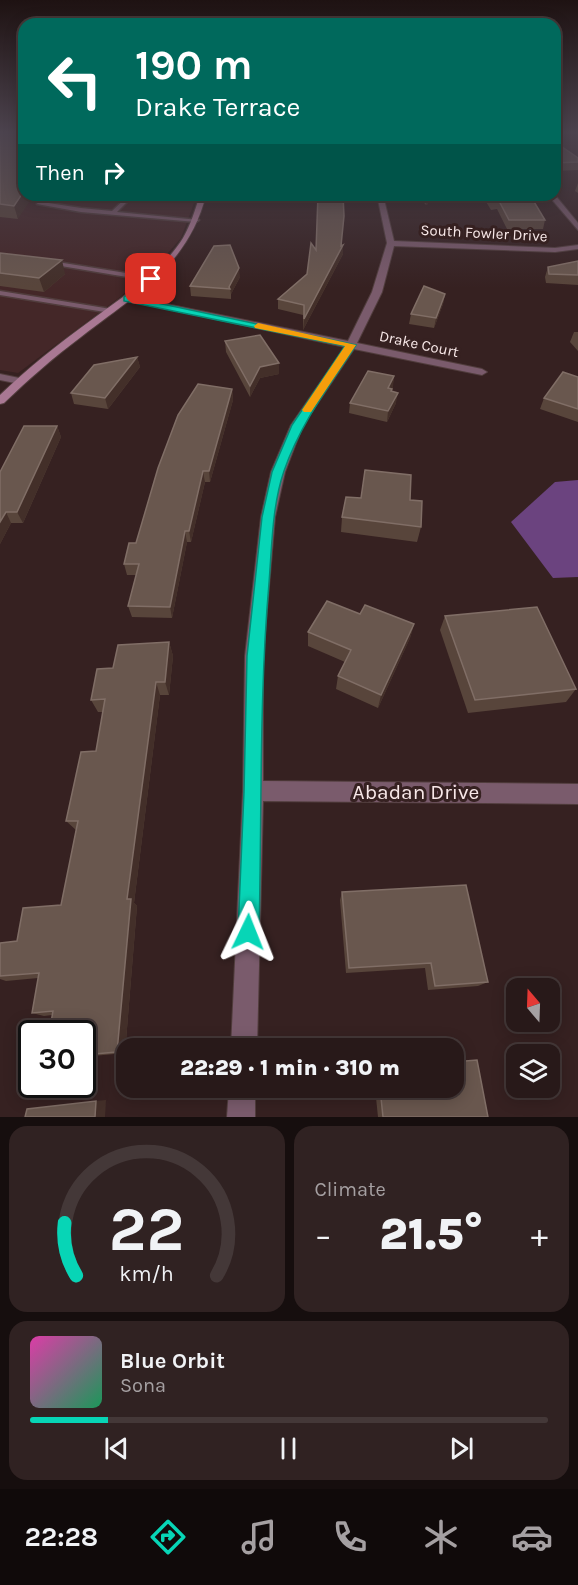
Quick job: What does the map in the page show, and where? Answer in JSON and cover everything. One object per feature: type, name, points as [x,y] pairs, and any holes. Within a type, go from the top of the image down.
[{"type":"street","points":[[0,401],[20,381],[151,279],[188,238],[201,201]]},
{"type":"street","points":[[244,1038],[255,656],[268,517],[278,472],[297,425],[351,345],[377,292],[392,243],[382,201]]},
{"type":"street","points":[[556,201],[578,228]]},
{"type":"street","name":"South Fowler Drive","points":[[392,243],[555,250],[577,247]]},
{"type":"street","name":"Drake Court","points":[[127,299],[482,372]]},
{"type":"street","points":[[0,377],[20,381]]},
{"type":"street","name":"Abadan Drive","points":[[253,792],[578,794]]},
{"type":"street","points":[[241,1117],[242,1098]]},
{"type":"lane","points":[[40,201],[39,203],[113,213],[196,220]]},
{"type":"lane","points":[[113,213],[126,201]]},
{"type":"lane","points":[[44,262],[151,279]]},
{"type":"lane","points":[[0,293],[111,311]]},
{"type":"lane","points":[[0,299],[37,305],[63,303]]},
{"type":"shaded area","points":[[0,184],[18,184],[18,201],[195,201],[181,238],[160,262],[120,297],[18,373],[0,370]]},
{"type":"shaded area","points":[[578,480],[578,577],[553,578],[511,522],[555,482]]},
{"type":"building","points":[[0,184],[18,184],[18,200],[14,206],[0,204]]},
{"type":"building","points":[[318,201],[343,201],[341,246],[343,245],[304,319],[304,305],[278,299],[307,274],[311,243],[316,250]]},
{"type":"building","points":[[499,201],[534,201],[545,220],[509,220]]},
{"type":"building","points":[[230,245],[239,268],[230,289],[190,286],[214,246]]},
{"type":"building","points":[[0,253],[62,260],[39,278],[0,273]]},
{"type":"building","points":[[578,261],[578,275],[549,274],[548,267]]},
{"type":"building","points":[[424,286],[445,294],[436,318],[411,314]]},
{"type":"building","points":[[260,335],[279,363],[260,367],[250,386],[225,341]]},
{"type":"building","points":[[137,357],[105,398],[71,393],[94,365]]},
{"type":"building","points":[[368,371],[394,376],[388,388],[398,393],[388,411],[350,403]]},
{"type":"building","points":[[563,372],[578,377],[578,409],[544,398]]},
{"type":"building","points":[[198,384],[232,389],[209,471],[203,471],[189,531],[185,531],[170,607],[128,606],[139,564],[124,564],[129,543],[136,543],[158,468],[178,415]]},
{"type":"building","points":[[24,426],[57,426],[17,512],[6,512],[0,522],[0,472]]},
{"type":"building","points":[[365,470],[411,475],[410,500],[422,501],[421,527],[342,517],[346,497],[361,498]]},
{"type":"building","points":[[327,601],[360,614],[365,605],[414,624],[381,695],[338,676],[351,650],[308,632]]},
{"type":"building","points":[[537,607],[576,689],[475,700],[445,616]]},
{"type":"building","points":[[169,642],[165,682],[156,682],[127,899],[131,899],[116,1052],[96,1054],[96,1020],[51,1020],[53,1011],[32,1013],[39,973],[0,976],[0,943],[17,941],[23,908],[61,905],[78,821],[66,821],[81,752],[96,751],[105,699],[91,700],[97,669],[113,668],[118,645]]},
{"type":"building","points":[[466,885],[488,982],[435,986],[431,963],[349,968],[342,892]]},
{"type":"building","points":[[477,1060],[488,1117],[383,1117],[381,1098],[464,1098],[464,1061]]},
{"type":"building","points":[[96,1101],[95,1117],[25,1117],[27,1109]]},
{"type":"slow traffic","points":[[258,326],[351,345],[307,410]]},
{"type":"route","points":[[151,279],[127,299],[351,345],[297,425],[278,472],[268,517],[255,656],[248,932]]}]
